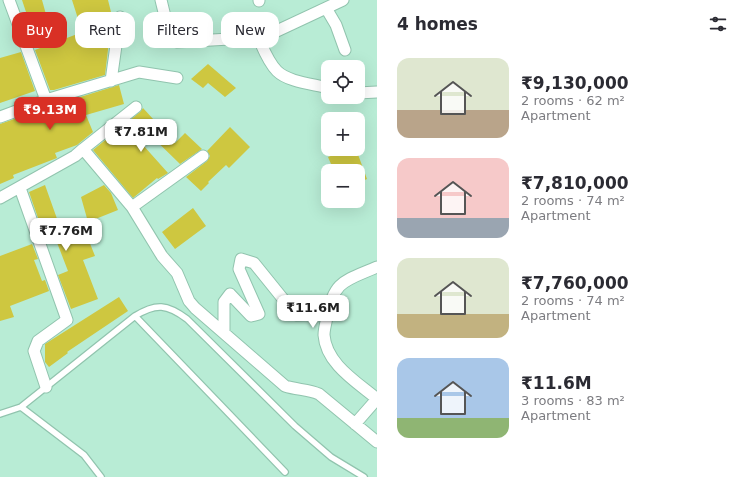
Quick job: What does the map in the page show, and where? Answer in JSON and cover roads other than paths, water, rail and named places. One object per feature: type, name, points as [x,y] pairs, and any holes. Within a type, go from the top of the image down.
[{"type":"street","points":[[9,0],[46,100]]},
{"type":"street","points":[[161,0],[170,37],[173,41],[221,39]]},
{"type":"street","points":[[279,30],[343,0]]},
{"type":"street","points":[[326,8],[336,25],[345,50]]},
{"type":"street","points":[[110,81],[115,48]]},
{"type":"street","points":[[263,48],[269,61],[278,72],[292,79],[321,86]]},
{"type":"street","points":[[0,117],[46,100],[139,72],[177,78]]},
{"type":"street","points":[[365,93],[377,92]]},
{"type":"street","points":[[0,198],[75,156],[136,107]]},
{"type":"street","points":[[83,149],[132,207],[162,256],[181,279],[189,301],[195,308],[285,386],[296,390],[309,390],[319,394],[377,442]]},
{"type":"street","points":[[132,207],[202,156]]},
{"type":"street","points":[[20,188],[67,320],[38,341],[34,351],[46,387]]},
{"type":"street","points":[[224,333],[224,302],[230,294],[251,316],[259,314],[239,269],[241,259],[254,263],[296,315],[328,314]]},
{"type":"street","points":[[355,424],[377,399],[342,369],[330,353],[326,345],[324,334],[331,298],[338,288],[349,279],[377,266]]},
{"type":"lane","points":[[0,414],[21,407],[135,316],[146,309],[159,307],[174,309],[187,319],[295,426],[331,457],[364,477]]},
{"type":"lane","points":[[135,316],[285,472]]},
{"type":"lane","points":[[21,407],[84,455],[101,477]]}]
